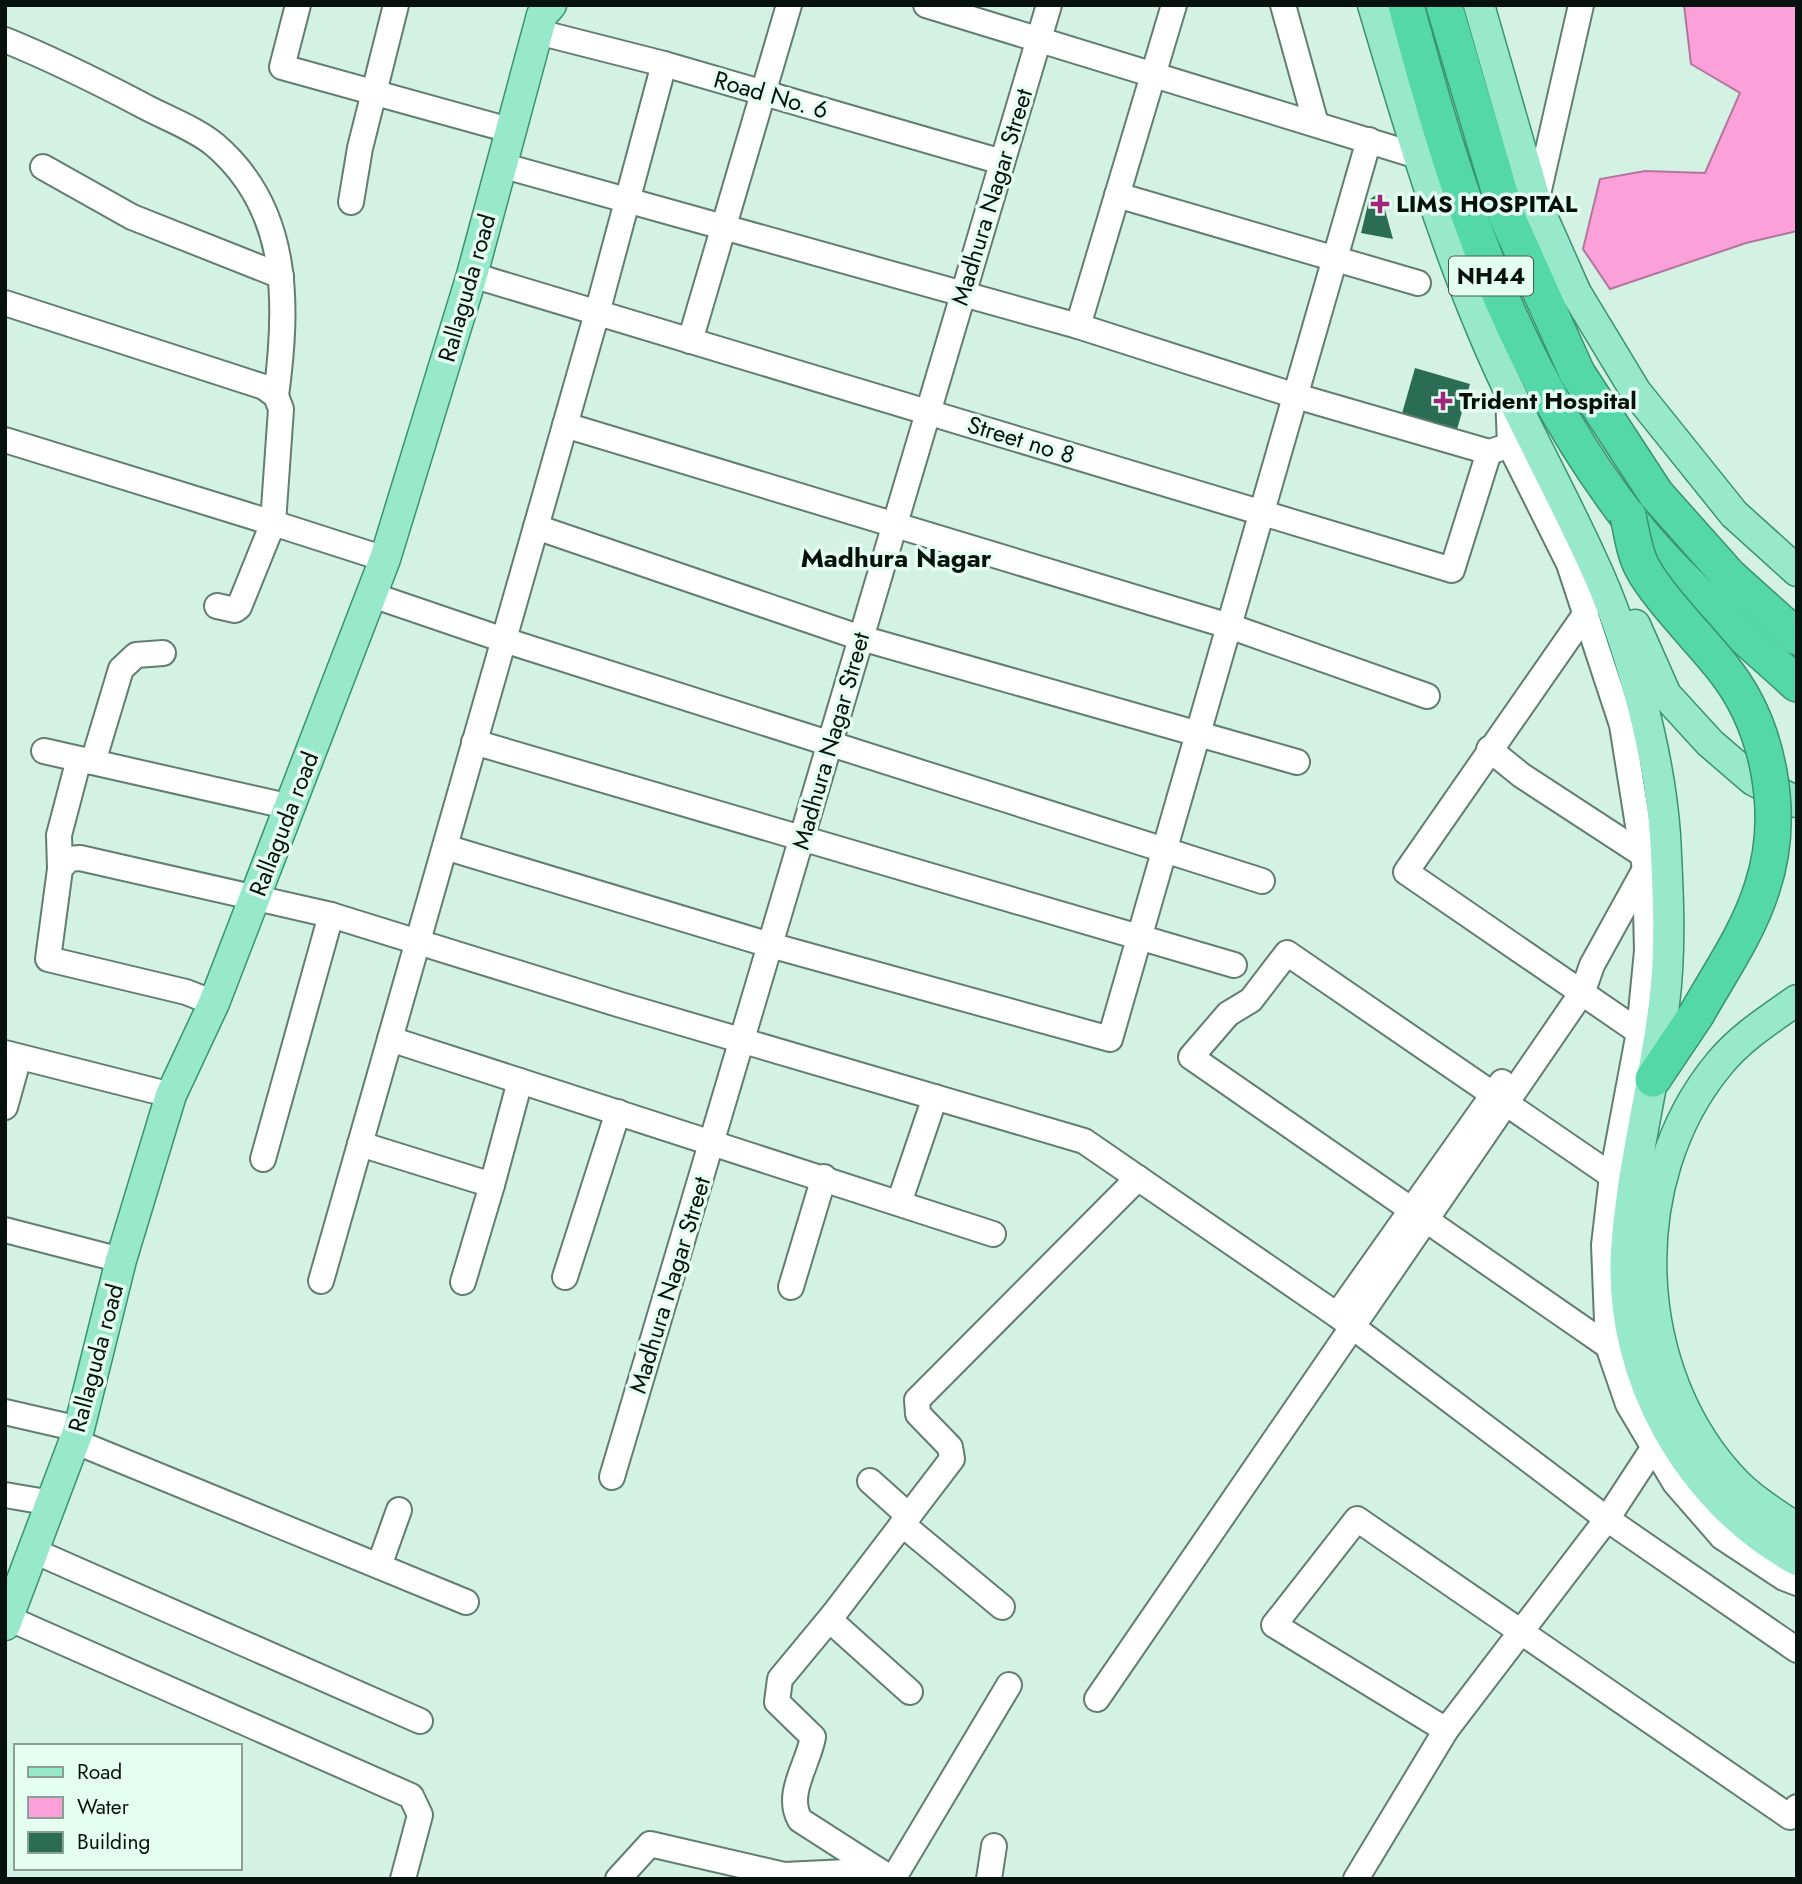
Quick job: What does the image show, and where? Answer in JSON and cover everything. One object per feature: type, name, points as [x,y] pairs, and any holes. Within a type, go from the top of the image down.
[{"type":"highway","name":"NH44","points":[[1406,5],[1447,156],[1483,257],[1524,353],[1568,428],[1628,516],[1708,603],[1797,684]]},
{"type":"highway","name":"NH44","points":[[1444,5],[1507,217],[1577,373],[1656,494],[1729,576],[1797,637]]},
{"type":"highway","points":[[1628,516],[1642,568],[1727,673],[1749,709],[1767,765],[1773,813],[1771,852],[1762,889],[1746,926],[1696,1015],[1653,1079]]},
{"type":"main road","points":[[1373,5],[1418,156],[1482,331],[1594,562],[1619,626],[1653,759],[1664,828],[1669,946],[1653,1079],[1631,1205],[1626,1257],[1631,1325],[1643,1373],[1674,1444],[1704,1484],[1732,1515],[1769,1545],[1797,1560]]},
{"type":"main road","points":[[1479,5],[1513,134],[1536,203],[1576,293],[1636,392],[1734,514],[1797,571]]},
{"type":"main road","name":"Rallaguda road","points":[[7,1622],[77,1435],[121,1260],[171,1095],[214,1003],[256,898],[384,559],[472,275],[543,14]]},
{"type":"main road","points":[[1508,389],[1542,427],[1617,579],[1666,695],[1710,744],[1753,780],[1797,802]]},
{"type":"main road","points":[[1797,1000],[1752,1032],[1719,1063],[1690,1105],[1672,1142],[1661,1179],[1651,1273],[1655,1314],[1663,1353],[1678,1397],[1689,1417],[1713,1456],[1738,1484],[1797,1528]]},
{"type":"street","points":[[298,5],[282,67],[513,131]]},
{"type":"street","points":[[351,202],[396,5]]},
{"type":"street","points":[[690,341],[789,5]]},
{"type":"street","points":[[926,5],[1418,156]]},
{"type":"street","name":"Madhura Nagar Street","points":[[612,1476],[1049,5]]},
{"type":"street","points":[[1078,326],[1174,5]]},
{"type":"street","points":[[1283,5],[1316,124]]},
{"type":"street","points":[[1536,203],[1581,5]]},
{"type":"street","name":"Road No. 6","points":[[543,14],[664,64],[1002,162]]},
{"type":"street","points":[[5,40],[95,81],[214,144],[243,175],[276,240],[285,331],[276,396],[281,409],[273,523],[239,607],[236,610],[216,606]]},
{"type":"street","points":[[321,1280],[597,313],[664,64]]},
{"type":"street","points":[[445,847],[770,945],[1110,1039],[1369,141]]},
{"type":"street","points":[[501,165],[1078,326],[1296,396],[1499,449]]},
{"type":"street","points":[[43,167],[132,217],[281,276]]},
{"type":"street","points":[[1117,195],[1418,283]]},
{"type":"street","name":"Street no 8","points":[[472,275],[1452,569],[1499,449]]},
{"type":"street","points":[[5,303],[264,387],[276,396]]},
{"type":"street","points":[[1508,389],[1499,449],[1569,564],[1622,724],[1644,861],[1647,951],[1639,1032],[1612,1176],[1604,1245],[1608,1346],[1628,1404],[1675,1483],[1721,1537],[1784,1578],[1797,1583]]},
{"type":"street","points":[[565,425],[1229,626],[1427,696]]},
{"type":"street","points":[[5,440],[384,559]]},
{"type":"street","points":[[536,527],[861,638],[1297,762]]},
{"type":"street","points":[[372,595],[504,640],[1262,881]]},
{"type":"street","points":[[1586,613],[1406,872],[1639,1032]]},
{"type":"street","points":[[163,653],[136,655],[121,669],[61,823],[60,869],[48,959],[186,992],[214,1003]]},
{"type":"street","points":[[474,742],[803,836],[1234,965]]},
{"type":"street","points":[[1489,749],[1521,775],[1644,861]]},
{"type":"street","points":[[44,751],[291,807]]},
{"type":"street","points":[[60,869],[69,859],[80,859],[331,915],[742,1041],[1084,1141],[1344,1320],[1607,1519],[1797,1650]]},
{"type":"street","points":[[1097,1699],[1344,1320],[1592,965],[1644,861]]},
{"type":"street","points":[[263,1159],[331,915]]},
{"type":"street","points":[[1608,1346],[1191,1057],[1228,1014],[1251,1000],[1287,953],[1612,1176]]},
{"type":"street","points":[[390,1039],[824,1177],[993,1234]]},
{"type":"street","points":[[5,1107],[12,1055],[171,1095]]},
{"type":"street","points":[[463,1282],[520,1081]]},
{"type":"street","points":[[899,1203],[935,1097]]},
{"type":"street","points":[[565,1277],[618,1112]]},
{"type":"street","points":[[360,1144],[492,1185]]},
{"type":"street","points":[[791,1287],[824,1177]]},
{"type":"street","points":[[1009,1685],[893,1879],[800,1820],[796,1814],[793,1808],[794,1792],[813,1737],[777,1702],[780,1679],[833,1615],[952,1459],[953,1453],[918,1414],[918,1400],[1138,1178]]},
{"type":"street","points":[[5,1230],[121,1260]]},
{"type":"street","points":[[5,1412],[77,1435],[466,1602]]},
{"type":"street","points":[[1356,1879],[1446,1730],[1607,1519],[1654,1447]]},
{"type":"street","points":[[870,1482],[906,1520],[1002,1607]]},
{"type":"street","points":[[5,1495],[52,1503]]},
{"type":"street","points":[[379,1566],[400,1510]]},
{"type":"street","points":[[1446,1730],[1274,1625],[1357,1519],[1522,1630],[1790,1817],[1797,1807]]},
{"type":"street","points":[[34,1551],[420,1721]]},
{"type":"street","points":[[833,1615],[836,1629],[910,1692]]},
{"type":"street","points":[[7,1622],[411,1796],[420,1815],[403,1879]]},
{"type":"street","points":[[618,1879],[650,1844],[784,1875],[847,1872],[859,1879]]},
{"type":"street","points":[[989,1879],[994,1846]]},
{"type":"water","points":[[1684,5],[1797,5],[1797,231],[1746,243],[1610,289],[1583,249],[1600,179],[1645,171],[1705,173],[1740,93],[1691,64]]},
{"type":"building","points":[[1380,192],[1393,239],[1361,233],[1369,200]]},
{"type":"building","points":[[1415,368],[1470,384],[1456,433],[1401,417]]},
{"type":"place","name":"LIMS HOSPITAL","points":[[1380,204]]},
{"type":"place","name":"Trident Hospital","points":[[1443,401]]},
{"type":"district","name":"Madhura Nagar","points":[[896,558]]}]
